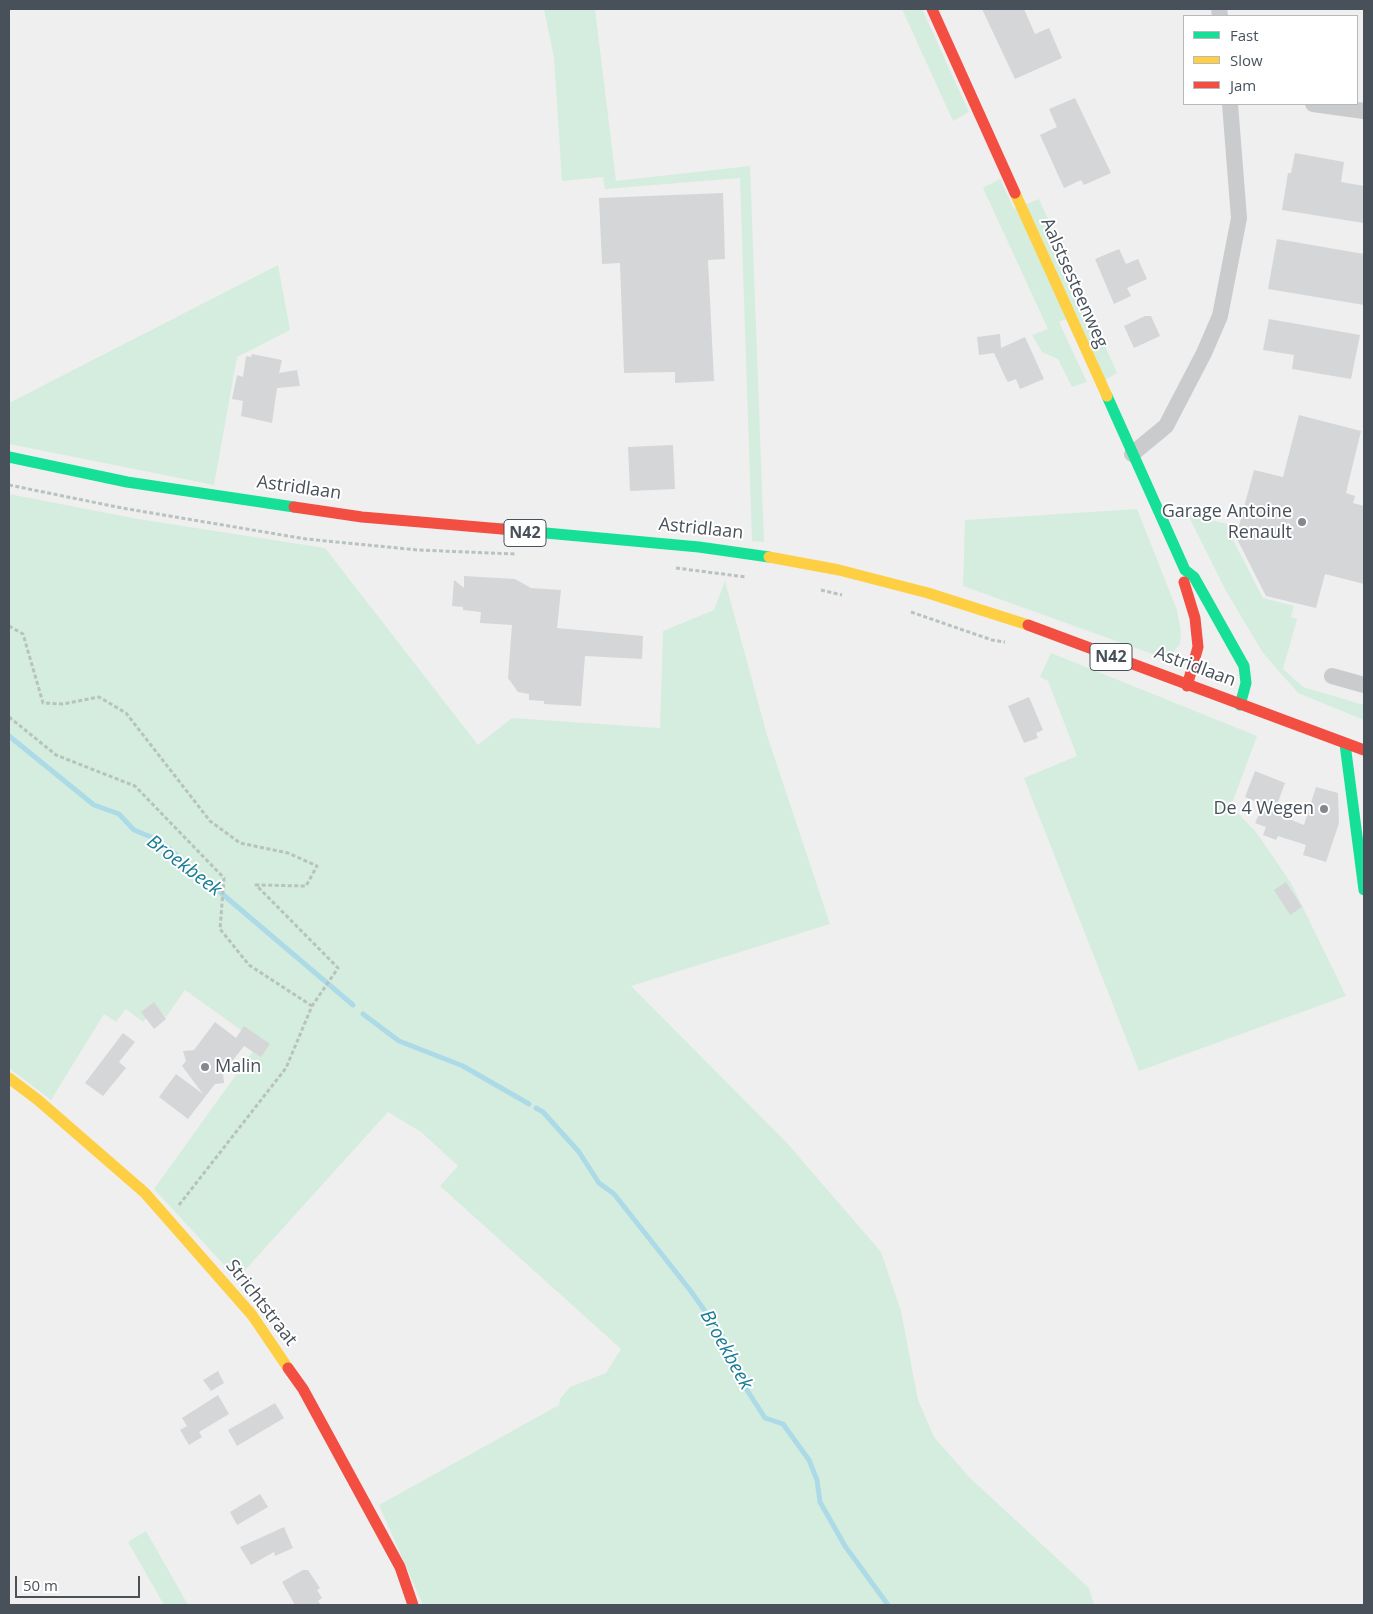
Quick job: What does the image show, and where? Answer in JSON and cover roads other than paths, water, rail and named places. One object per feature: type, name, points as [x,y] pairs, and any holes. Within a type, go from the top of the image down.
[{"type":"main road","name":"Aalstsesteenweg","points":[[932,9],[1185,570],[1194,577],[1244,666],[1246,683],[1240,705]]},
{"type":"main road","name":"Astridlaan","points":[[9,457],[127,482],[353,516],[472,529],[699,547],[839,570],[928,593],[1036,628],[1187,686],[1364,750]]},
{"type":"main road","name":"Aalstsesteenweg","points":[[1185,570],[1184,583],[1195,618],[1198,648],[1187,686]]},
{"type":"main road","points":[[1345,744],[1364,890]]},
{"type":"main road","name":"Strichtstraat","points":[[9,1078],[38,1100],[145,1193],[252,1315],[302,1388],[400,1568],[414,1605]]},
{"type":"street","points":[[1132,454],[1166,426],[1204,353],[1220,316],[1239,218],[1230,105]]},
{"type":"street","points":[[1319,105],[1364,111]]},
{"type":"street","points":[[1332,676],[1364,686]]},
{"type":"waterway","name":"Broekbeek","points":[[9,736],[94,805],[119,814],[134,830],[151,837],[167,847],[353,1005]]},
{"type":"waterway","name":"Broekbeek","points":[[363,1014],[399,1041],[463,1066],[529,1104]]},
{"type":"waterway","name":"Broekbeek","points":[[536,1108],[543,1112],[579,1152],[599,1183],[614,1194],[690,1290],[722,1335],[725,1356],[765,1418],[783,1424],[809,1460],[817,1480],[820,1502],[845,1546],[888,1605]]},
{"type":"place","name":"Garage Antoine Renault","points":[[1302,522]]},
{"type":"place","name":"De 4 Wegen","points":[[1324,809]]},
{"type":"place","name":"Malin","points":[[205,1067]]}]
